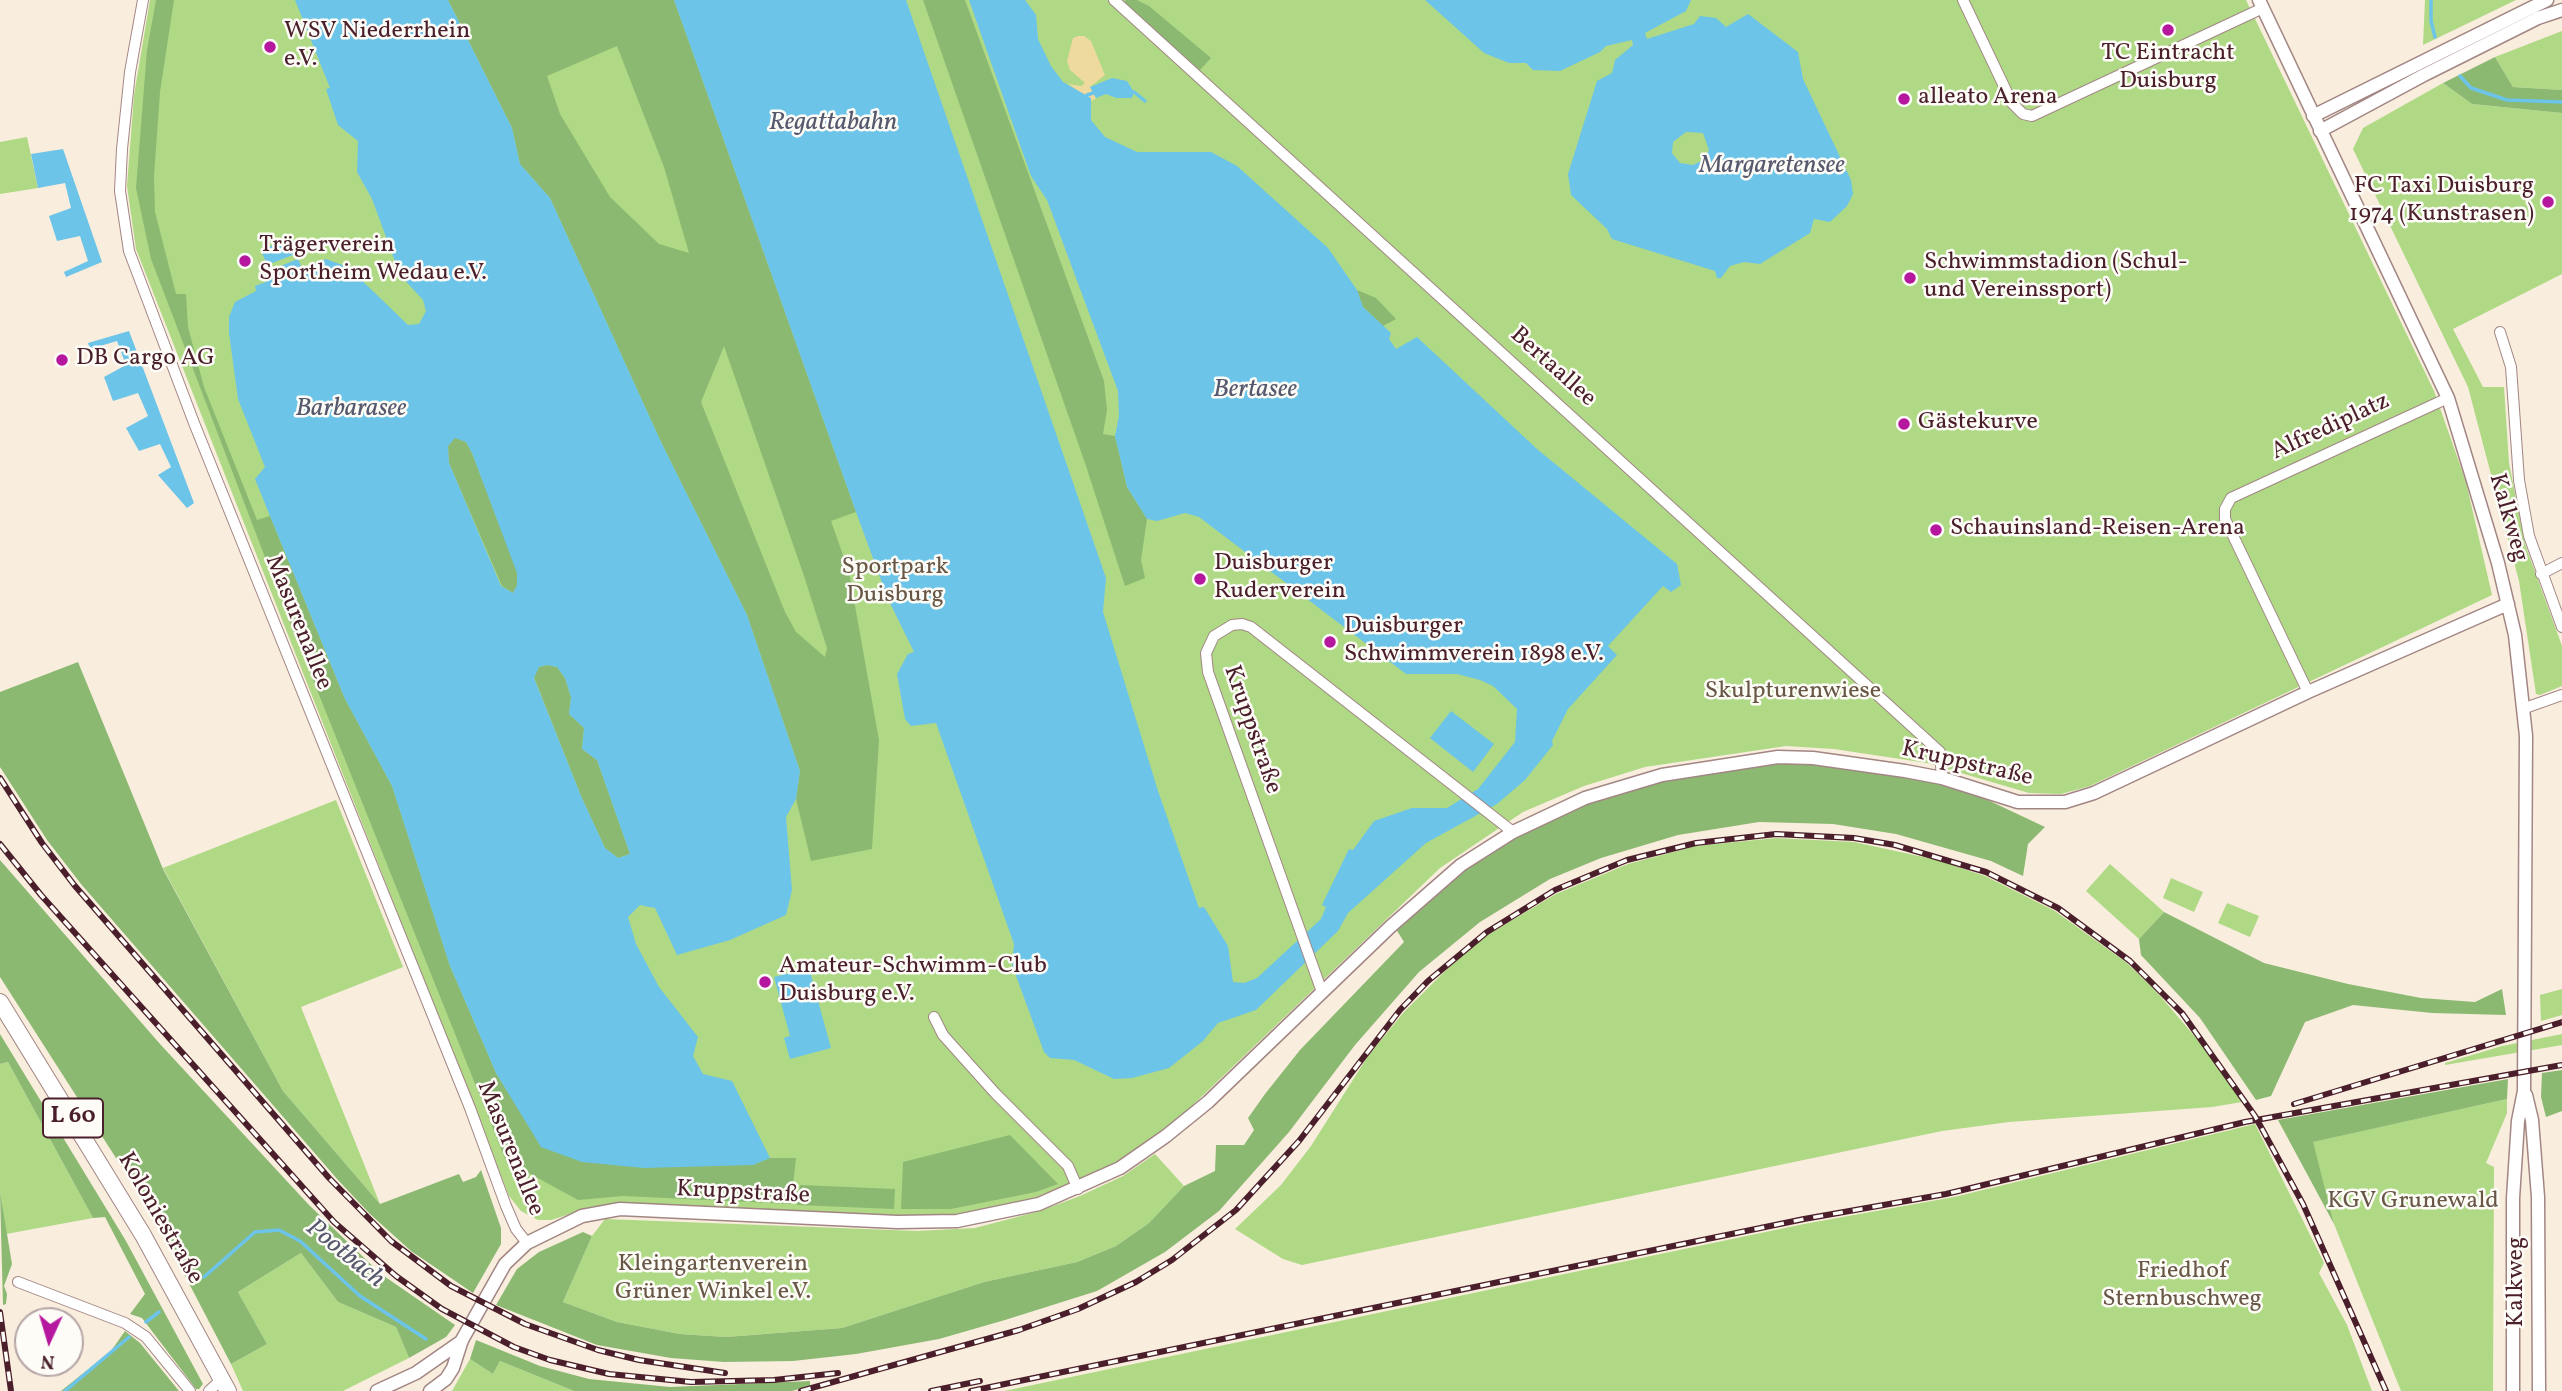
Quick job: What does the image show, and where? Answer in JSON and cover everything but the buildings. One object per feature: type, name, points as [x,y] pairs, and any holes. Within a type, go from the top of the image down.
[{"type":"main road","name":"Koloniestraße","points":[[0,1002],[143,1235],[225,1385]]},
{"type":"street","name":"Masurenallee","points":[[143,0],[130,72],[122,149],[120,191],[129,251],[194,423],[465,1096],[506,1206],[516,1229],[527,1243]]},
{"type":"street","name":"Bertaallee","points":[[1114,0],[1940,752],[1942,778]]},
{"type":"street","points":[[1963,0],[2012,103],[2023,114],[2032,116],[2261,4]]},
{"type":"street","points":[[2313,116],[2547,0]]},
{"type":"street","name":"Kalkweg","points":[[2261,4],[2448,398],[2472,471],[2508,604],[2525,708],[2525,1091],[2518,1121],[2513,1198],[2513,1391]]},
{"type":"street","points":[[2320,131],[2424,75],[2538,18],[2562,10]]},
{"type":"street","name":"Kalkweg","points":[[2500,332],[2511,367],[2518,480],[2529,536],[2562,627]]},
{"type":"street","name":"Alfrediplatz","points":[[2308,692],[2225,519],[2225,509],[2231,498],[2448,398]]},
{"type":"street","points":[[2541,574],[2562,563]]},
{"type":"street","name":"Kruppstraße","points":[[430,1391],[446,1379],[453,1368],[462,1340],[505,1264],[527,1243],[582,1216],[620,1209],[917,1223],[998,1214],[1039,1204],[1078,1189],[1120,1167],[1166,1136],[1208,1102],[1427,892],[1461,865],[1513,832],[1575,802],[1662,775],[1778,757],[1814,758],[1942,778],[2018,802],[2065,802],[2094,793],[2308,692],[2508,604]]},
{"type":"street","name":"Kruppstraße","points":[[1322,992],[1208,672],[1206,653],[1214,636],[1232,625],[1251,627],[1513,832]]},
{"type":"street","points":[[2525,708],[2562,695]]},
{"type":"street","points":[[934,1017],[943,1035],[986,1083],[1068,1166],[1078,1189]]},
{"type":"street","name":"Kalkweg","points":[[2525,1091],[2532,1120],[2539,1197],[2539,1391]]},
{"type":"street","points":[[18,1282],[125,1323],[146,1337],[190,1391]]},
{"type":"street","name":"Kruppstraße","points":[[377,1391],[415,1373],[462,1340]]},
{"type":"street","points":[[209,1391],[225,1385]]},
{"type":"green space","name":"Sportpark Duisburg","points":[[150,0],[2246,0],[2434,391],[2466,482],[2492,595],[2090,786],[2061,794],[2029,793],[1927,763],[1834,749],[1786,746],[1645,767],[1584,786],[1523,812],[1440,868],[1171,1126],[1102,1172],[1021,1203],[951,1215],[915,1216],[626,1203],[592,1207],[551,1220],[538,1220],[521,1211],[509,1196],[136,249],[127,186],[134,95]]},
{"type":"green space","points":[[156,0],[174,0],[160,92],[154,176],[155,212],[176,294],[186,294],[188,327],[204,387],[257,520],[270,516],[345,699],[392,786],[450,966],[496,1073],[542,1147],[753,1165],[770,1158],[796,1158],[791,1204],[623,1196],[578,1200],[525,1171],[508,1166],[289,620],[151,259],[136,188],[147,50]]},
{"type":"green space","points":[[448,0],[674,0],[856,512],[831,521],[849,572],[879,740],[872,849],[811,861],[796,799],[800,771],[747,615],[661,442],[550,198],[520,164],[512,128]],"holes":[[[617,46],[664,167],[689,253],[659,244],[610,197],[560,114],[547,76]],[[724,346],[803,573],[827,648],[825,657],[796,632],[785,612],[701,402]]]},
{"type":"green space","points":[[923,0],[965,0],[1104,381],[1107,410],[1103,434],[1115,436],[1127,487],[1147,519],[1141,560],[1145,578],[1125,586],[1085,463]]},
{"type":"green space","points":[[1137,0],[1149,6],[1211,58],[1199,71],[1124,2]]},
{"type":"green space","points":[[2425,0],[2516,0],[2423,45]]},
{"type":"green space","points":[[2562,31],[2562,90],[2513,87],[2495,57]]},
{"type":"green space","points":[[2495,57],[2513,87],[2562,90],[2562,113],[2472,104],[2443,83]]},
{"type":"green space","points":[[2443,83],[2472,104],[2562,113],[2562,274],[2453,329],[2483,387],[2504,387],[2509,463],[2525,544],[2562,646],[2562,686],[2540,695],[2536,694],[2519,581],[2468,387],[2353,149],[2363,128]]},
{"type":"green space","points":[[27,137],[38,188],[0,194],[0,142]]},
{"type":"green space","points":[[1357,290],[1376,298],[1396,319],[1383,326],[1363,307]]},
{"type":"green space","points":[[455,437],[466,442],[472,453],[518,573],[517,586],[513,593],[502,586],[449,463],[448,446]]},
{"type":"green space","points":[[78,662],[163,869],[283,1091],[380,1204],[459,1174],[463,1182],[476,1177],[481,1170],[501,1228],[501,1244],[473,1293],[411,1251],[338,1180],[81,884],[47,840],[0,767],[0,692]]},
{"type":"green space","points":[[539,667],[557,667],[565,678],[571,697],[569,714],[584,728],[582,749],[597,760],[630,854],[618,858],[605,848],[581,796],[534,677]]},
{"type":"green space","points":[[1778,764],[1813,764],[1922,780],[1975,794],[2045,827],[2028,844],[2023,876],[1991,861],[1896,834],[1833,824],[1759,822],[1678,835],[1601,858],[1550,879],[1480,922],[1419,972],[1355,1045],[1289,1132],[1219,1211],[1165,1252],[1097,1291],[1005,1320],[939,1339],[856,1354],[793,1361],[724,1362],[671,1358],[597,1345],[496,1305],[517,1269],[539,1252],[583,1232],[592,1236],[563,1302],[617,1322],[680,1334],[726,1337],[842,1328],[984,1282],[1077,1262],[1116,1246],[1149,1223],[1184,1186],[1215,1171],[1216,1145],[1244,1145],[1254,1130],[1248,1118],[1265,1094],[1300,1050],[1404,942],[1396,929],[1465,869],[1515,837],[1608,795],[1652,783]]},
{"type":"green space","points":[[336,800],[403,967],[301,1007],[380,1204],[283,1091],[163,868]]},
{"type":"green space","points":[[1776,838],[1854,842],[1937,860],[1985,876],[2055,911],[2127,963],[2155,990],[2203,1046],[2242,1102],[2212,1107],[2009,1122],[1942,1131],[1302,1265],[1283,1259],[1235,1229],[1281,1185],[1311,1146],[1368,1056],[1403,1013],[1460,956],[1489,934],[1556,894],[1628,864],[1696,846]]},
{"type":"green space","points":[[0,860],[160,1044],[309,1205],[381,1274],[455,1325],[446,1337],[409,1358],[396,1327],[338,1302],[301,1253],[238,1292],[267,1344],[231,1364],[157,1222],[0,977]]},
{"type":"green space","points":[[2110,864],[2164,912],[2139,939],[2086,891]]},
{"type":"green space","points":[[2171,878],[2203,892],[2194,912],[2163,898]]},
{"type":"green space","points":[[2227,903],[2259,916],[2250,937],[2218,923]]},
{"type":"green space","points":[[2164,912],[2264,963],[2348,984],[2421,998],[2475,1002],[2502,989],[2506,1015],[2432,1013],[2353,1005],[2305,1022],[2271,1096],[2256,1100],[2200,1018],[2141,955],[2139,939]]},
{"type":"green space","points":[[2562,989],[2562,1015],[2541,1021],[2540,995]]},
{"type":"green space","points":[[0,1034],[126,1241],[203,1384],[199,1389],[196,1389],[142,1318],[130,1314],[145,1294],[105,1217],[93,1218],[8,1062],[0,1064]]},
{"type":"green space","points":[[2562,1034],[2562,1045],[2445,1065],[2502,1046]]},
{"type":"green space","points":[[8,1062],[93,1218],[6,1234],[0,1192],[0,1064]]},
{"type":"green space","points":[[2562,1070],[2562,1111],[2546,1117],[2541,1097],[2542,1073]]},
{"type":"green space","points":[[2508,1079],[2507,1099],[2313,1142],[2334,1224],[2278,1120]]},
{"type":"green space","name":"KGV Grunewald","points":[[2507,1099],[2507,1113],[2486,1163],[2494,1167],[2493,1391],[2401,1391],[2334,1224],[2312,1142]]},
{"type":"green space","name":"Friedhof Sternbuschweg","points":[[2255,1124],[2324,1263],[2319,1273],[2347,1325],[2372,1391],[1004,1391],[1804,1224],[1954,1197]]},
{"type":"green space","points":[[1010,1135],[1058,1184],[1036,1192],[951,1209],[901,1209],[903,1162]]},
{"type":"green space","name":"Kleingartenverein Grüner Winkel e.V.","points":[[1155,1154],[1184,1186],[1149,1223],[1116,1246],[1077,1262],[984,1282],[842,1328],[726,1337],[680,1334],[617,1322],[563,1302],[592,1236],[605,1219],[917,1231],[975,1228],[1040,1211],[1080,1196],[1123,1176]]},
{"type":"green space","points":[[800,1185],[895,1189],[894,1209],[797,1205]]},
{"type":"green space","points":[[0,1192],[12,1264],[4,1286],[7,1294],[6,1304],[3,1305]]},
{"type":"green space","points":[[301,1253],[338,1302],[396,1327],[409,1358],[343,1391],[243,1391],[231,1364],[267,1344],[238,1292]]},
{"type":"green space","points":[[125,1331],[140,1343],[179,1391],[61,1391],[78,1377],[84,1377],[84,1373],[111,1351]]},
{"type":"green space","points":[[476,1340],[540,1366],[589,1379],[670,1387],[810,1381],[810,1386],[792,1391],[574,1391],[500,1361],[493,1374],[470,1359]]},
{"type":"green space","points":[[470,1359],[493,1374],[500,1361],[574,1391],[452,1391]]},
{"type":"sand","points":[[1084,36],[1091,41],[1105,75],[1090,87],[1096,98],[1092,101],[1068,84],[1081,86],[1085,83],[1070,70],[1067,61],[1073,38]]},
{"type":"water","name":"Barbarasee","points":[[295,0],[448,0],[512,128],[520,164],[550,198],[661,442],[747,615],[800,771],[796,799],[786,817],[792,890],[786,915],[730,940],[677,955],[655,908],[640,905],[628,917],[636,944],[659,987],[698,1037],[693,1056],[703,1074],[732,1081],[770,1158],[753,1165],[644,1168],[582,1162],[541,1147],[496,1073],[450,966],[392,786],[345,699],[255,479],[265,467],[238,399],[229,317],[235,302],[256,291],[255,286],[266,282],[263,273],[298,259],[302,268],[326,259],[348,267],[408,325],[419,324],[426,311],[423,300],[400,275],[372,199],[357,172],[358,141],[338,125],[326,89],[330,88]],"holes":[[[455,438],[466,442],[472,453],[517,573],[517,585],[513,593],[501,586],[449,463],[448,446]],[[539,667],[557,667],[565,678],[571,697],[569,714],[584,728],[582,749],[597,760],[630,854],[618,858],[605,848],[581,796],[534,678]]]},
{"type":"water","points":[[674,0],[906,0],[1106,578],[1103,612],[1158,791],[1199,908],[1204,907],[1228,946],[1233,982],[1244,983],[1257,978],[1321,919],[1326,907],[1322,905],[1349,849],[1353,850],[1374,821],[1412,808],[1447,808],[1478,789],[1515,742],[1517,709],[1493,686],[1480,680],[1457,674],[1406,674],[1199,517],[1185,513],[1157,521],[1147,519],[1127,487],[1115,436],[1119,416],[1118,391],[1047,200],[1031,176],[969,0],[1025,0],[1036,15],[1038,39],[1051,66],[1063,82],[1091,98],[1091,120],[1105,137],[1137,152],[1211,152],[1237,166],[1328,248],[1357,290],[1363,307],[1391,333],[1389,339],[1396,349],[1417,337],[1537,449],[1677,564],[1681,585],[1671,592],[1663,586],[1608,646],[1617,655],[1568,709],[1552,741],[1553,745],[1525,780],[1497,804],[1426,843],[1348,913],[1338,931],[1256,1010],[1218,1023],[1203,1041],[1169,1068],[1132,1078],[1114,1079],[1074,1060],[1050,1058],[1044,1052],[1012,965],[1014,944],[936,723],[911,726],[905,719],[897,674],[908,654],[914,652],[888,599]]},
{"type":"water","name":"Margaretensee","points":[[1425,0],[1691,0],[1686,11],[1645,33],[1647,39],[1694,24],[1700,16],[1716,18],[1726,27],[1748,14],[1798,52],[1803,79],[1851,180],[1853,194],[1847,206],[1830,222],[1814,219],[1810,233],[1760,264],[1744,262],[1730,266],[1721,278],[1717,278],[1715,271],[1612,239],[1607,229],[1571,195],[1568,174],[1597,81],[1612,73],[1615,60],[1633,45],[1632,40],[1606,46],[1600,52],[1560,71],[1533,70],[1526,63],[1509,63],[1484,53]],"holes":[[[1686,132],[1703,133],[1709,150],[1703,160],[1693,165],[1680,163],[1672,153],[1673,142]]]},
{"type":"water","points":[[1112,78],[1127,81],[1134,92],[1132,98],[1116,98],[1106,94],[1096,98],[1090,87]]},
{"type":"water","points":[[63,149],[102,262],[66,277],[64,272],[88,261],[80,236],[57,241],[49,216],[71,208],[65,183],[38,188],[31,154]]},
{"type":"water","points":[[292,238],[298,253],[267,265],[261,250]]},
{"type":"water","points":[[129,331],[194,503],[187,508],[158,475],[171,467],[160,444],[139,451],[126,428],[148,416],[138,393],[113,401],[104,377],[126,365],[117,341],[90,349],[88,343]]},
{"type":"water","points":[[1451,711],[1494,744],[1473,772],[1430,738]]},
{"type":"water","points":[[809,968],[831,1048],[790,1059],[784,1038],[790,1036],[774,977]]},
{"type":"waterway","points":[[2431,0],[2431,21],[2435,37]]},
{"type":"waterway","points":[[2460,76],[2471,88],[2507,100],[2562,102]]},
{"type":"waterway","points":[[1134,92],[1145,101]]},
{"type":"waterway","points":[[1087,95],[1093,93]]},
{"type":"waterway","name":"Pootbach","points":[[204,1277],[255,1232],[279,1230],[300,1241],[360,1296],[426,1339]]},
{"type":"waterway","name":"Pootbach","points":[[146,1322],[159,1312]]},
{"type":"waterway","name":"Pootbach","points":[[65,1391],[129,1337]]},
{"type":"railway","points":[[0,778],[42,843],[75,886],[329,1178],[391,1241],[451,1286],[525,1324],[598,1350],[639,1360],[725,1373]]},
{"type":"railway","points":[[801,1391],[1019,1330],[1078,1309],[1136,1282],[1172,1260],[1236,1210],[1299,1141],[1400,1010],[1428,981],[1487,932],[1555,890],[1627,860],[1696,843],[1776,834],[1854,838],[1895,845],[1986,872],[2058,908],[2130,961],[2182,1013],[2255,1116],[2303,1204],[2386,1391]]},
{"type":"railway","points":[[0,844],[41,895],[334,1222],[396,1276],[442,1309],[514,1347],[550,1360],[609,1374],[691,1382],[774,1380],[838,1373]]},
{"type":"railway","points":[[2294,1104],[2562,1022]]},
{"type":"railway","points":[[971,1391],[1804,1219],[1946,1194],[2245,1122],[2562,1065]]},
{"type":"railway","points":[[0,1312],[11,1391]]},
{"type":"railway","points":[[931,1391],[980,1381]]},
{"type":"place","name":"TC Eintracht Duisburg","points":[[2168,30]]},
{"type":"place","name":"WSV Niederrhein e.V.","points":[[270,47]]},
{"type":"place","name":"alleato Arena","points":[[1904,99]]},
{"type":"place","name":"FC Taxi Duisburg 1974 (Kunstrasen)","points":[[2548,202]]},
{"type":"place","name":"Trägerverein Sportheim Wedau e.V.","points":[[245,261]]},
{"type":"place","name":"Schwimmstadion (Schul- und Vereinssport)","points":[[1910,278]]},
{"type":"place","name":"DB Cargo AG","points":[[62,360]]},
{"type":"place","name":"Gästekurve","points":[[1904,424]]},
{"type":"place","name":"Schauinsland-Reisen-Arena","points":[[1936,530]]},
{"type":"place","name":"Duisburger Ruderverein","points":[[1200,579]]},
{"type":"place","name":"Duisburger Schwimmverein 1898 e.V.","points":[[1330,642]]},
{"type":"place","name":"Amateur-Schwimm-Club Duisburg e.V.","points":[[765,982]]},
{"type":"water label","name":"Regattabahn","points":[[833,124]]},
{"type":"water label","name":"Bertasee","points":[[1255,391]]},
{"type":"park label","name":"Skulpturenwiese","points":[[1793,693]]}]
